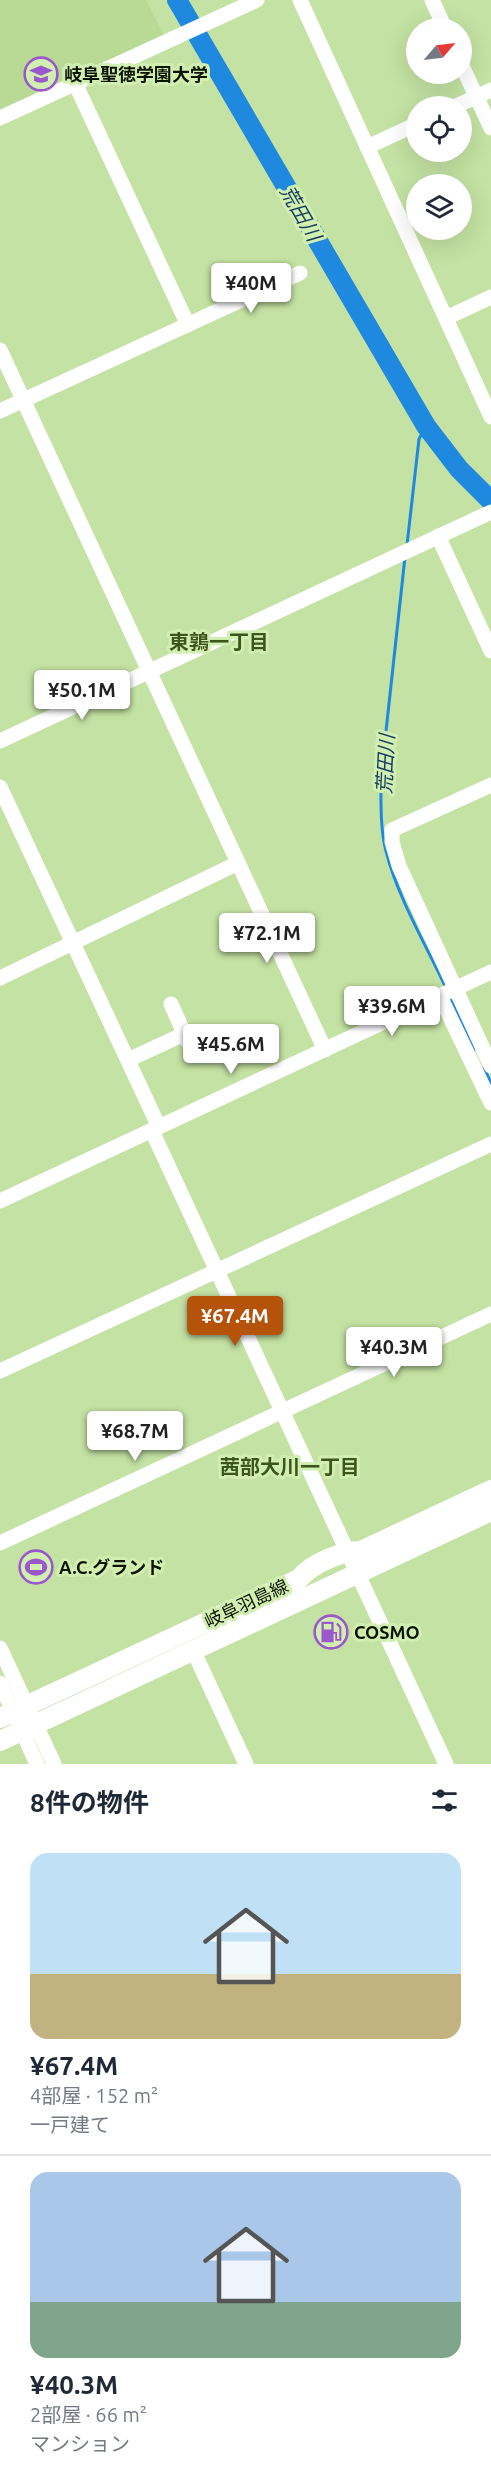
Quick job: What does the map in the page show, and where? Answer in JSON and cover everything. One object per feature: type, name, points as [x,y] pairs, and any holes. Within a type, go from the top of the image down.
[{"type":"main road","name":"岐阜羽島線","points":[[13,1712],[299,1579],[305,1571],[348,1551],[362,1551],[491,1490]]},
{"type":"main road","name":"岐阜羽島線","points":[[0,1741],[491,1511]]},
{"type":"street","points":[[0,118],[257,0]]},
{"type":"street","points":[[300,0],[491,417]]},
{"type":"street","points":[[432,0],[440,18]]},
{"type":"street","points":[[75,83],[188,325]]},
{"type":"street","points":[[470,84],[491,128]]},
{"type":"street","points":[[472,99],[491,90]]},
{"type":"street","points":[[367,147],[406,129]]},
{"type":"street","points":[[0,411],[300,273]]},
{"type":"street","points":[[446,318],[491,297]]},
{"type":"street","points":[[0,350],[325,1050]]},
{"type":"street","points":[[0,741],[489,513]]},
{"type":"street","points":[[438,536],[491,651]]},
{"type":"street","points":[[491,785],[392,830],[392,842],[399,866],[491,1103]]},
{"type":"street","points":[[0,787],[128,1060],[217,1269],[446,1764]]},
{"type":"street","points":[[0,978],[73,945],[238,863]]},
{"type":"street","points":[[0,1201],[491,972]]},
{"type":"street","points":[[448,992],[491,1066]]},
{"type":"street","points":[[171,1005],[192,1050]]},
{"type":"street","points":[[128,1060],[184,1034]]},
{"type":"street","points":[[0,1371],[491,1144]]},
{"type":"street","points":[[0,1543],[491,1314]]},
{"type":"street","points":[[0,1648],[13,1712]]},
{"type":"street","points":[[193,1650],[246,1764]]},
{"type":"street","points":[[0,1683],[13,1712],[29,1727],[54,1764]]},
{"type":"street","points":[[29,1727],[37,1764]]},
{"type":"shaded area","name":"岐阜聖徳学園大学","points":[[0,0],[146,0],[165,37],[0,112]]},
{"type":"waterway","name":"荒田川","points":[[177,0],[426,426],[459,469],[491,501]]},
{"type":"waterway","name":"荒田川","points":[[407,545],[419,439],[426,426]]},
{"type":"waterway","name":"荒田川","points":[[405,557],[381,777],[382,824],[386,851],[397,886],[445,986]]},
{"type":"waterway","name":"荒田川","points":[[449,995],[475,1049]]},
{"type":"waterway","name":"荒田川","points":[[484,1068],[491,1083]]},
{"type":"place","name":"岐阜聖徳学園大学","points":[[41,74]]},
{"type":"place","name":"A.C.グランド","points":[[36,1567]]},
{"type":"place","name":"COSMO","points":[[331,1632]]},
{"type":"district","name":"東鶉一丁目","points":[[219,641]]},
{"type":"district","name":"茜部大川一丁目","points":[[290,1466]]}]
